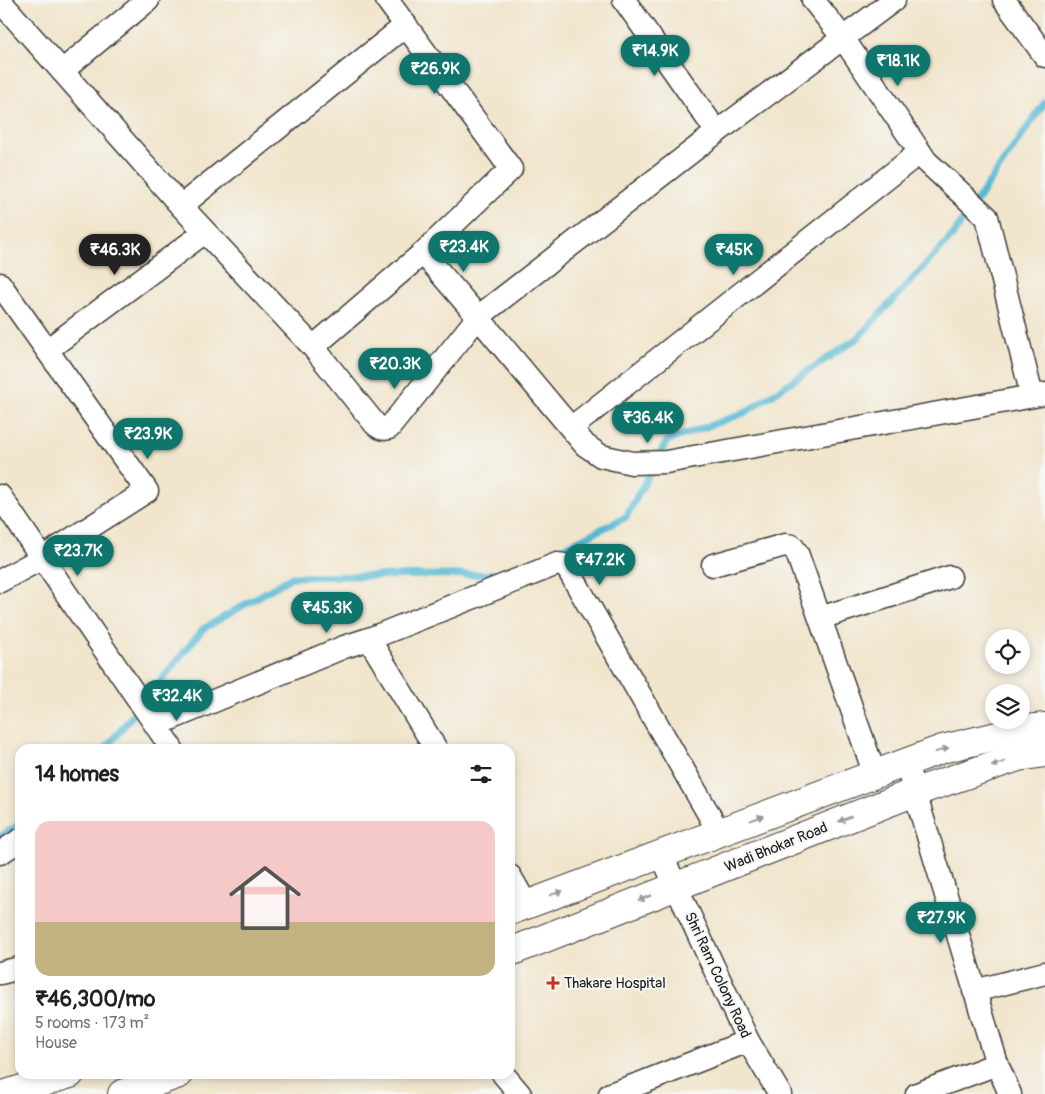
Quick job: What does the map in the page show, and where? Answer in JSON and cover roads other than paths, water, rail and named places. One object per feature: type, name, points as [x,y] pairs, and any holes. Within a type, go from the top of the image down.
[{"type":"main road","points":[[518,908],[942,749],[1026,729],[1045,727]]},
{"type":"main road","name":"Wadi Bhokar Road","points":[[515,950],[915,792],[1018,757],[1045,752]]},
{"type":"main road","points":[[6,1094],[54,1079]]},
{"type":"main road","points":[[122,1094],[165,1079]]},
{"type":"street","points":[[62,71],[148,0]]},
{"type":"street","points":[[313,347],[423,253],[511,169],[387,0]]},
{"type":"street","points":[[624,0],[717,132]]},
{"type":"street","points":[[423,253],[585,444],[601,456],[632,463],[666,462],[1038,395],[988,217],[926,161],[843,38],[813,0]]},
{"type":"street","points":[[0,1],[181,206],[313,347],[375,424],[384,430],[389,428],[478,317],[717,132],[894,0]]},
{"type":"street","points":[[1004,0],[1045,56]]},
{"type":"street","points":[[181,206],[406,24]]},
{"type":"street","points":[[571,428],[920,152]]},
{"type":"street","points":[[47,350],[205,232]]},
{"type":"street","points":[[0,284],[147,490],[42,558],[0,581]]},
{"type":"street","points":[[0,496],[169,744]]},
{"type":"street","points":[[713,565],[785,545],[792,546],[797,553],[875,775]]},
{"type":"street","points":[[153,720],[369,639],[557,564],[564,565],[574,579],[719,832]]},
{"type":"street","points":[[820,618],[950,577]]},
{"type":"street","points":[[369,639],[433,744]]},
{"type":"street","points":[[906,764],[997,1064],[1010,1094]]},
{"type":"street","points":[[0,853],[15,843]]},
{"type":"street","name":"Shri Ram Colony Road","points":[[661,854],[748,1041],[780,1094]]},
{"type":"street","points":[[0,973],[15,969]]},
{"type":"street","points":[[974,991],[1045,973]]},
{"type":"street","name":"Shri Ram Colony Road","points":[[610,1094],[748,1041]]},
{"type":"street","points":[[917,1094],[997,1064]]},
{"type":"street","points":[[507,1079],[520,1094]]},
{"type":"waterway","points":[[545,557],[626,517],[667,441],[744,413],[858,338],[953,235],[1045,102]]},
{"type":"waterway","points":[[109,744],[203,629],[292,577],[511,574]]},
{"type":"waterway","points":[[0,837],[15,827]]},
{"type":"place","name":"Thakare Hospital","points":[[553,983]]}]
